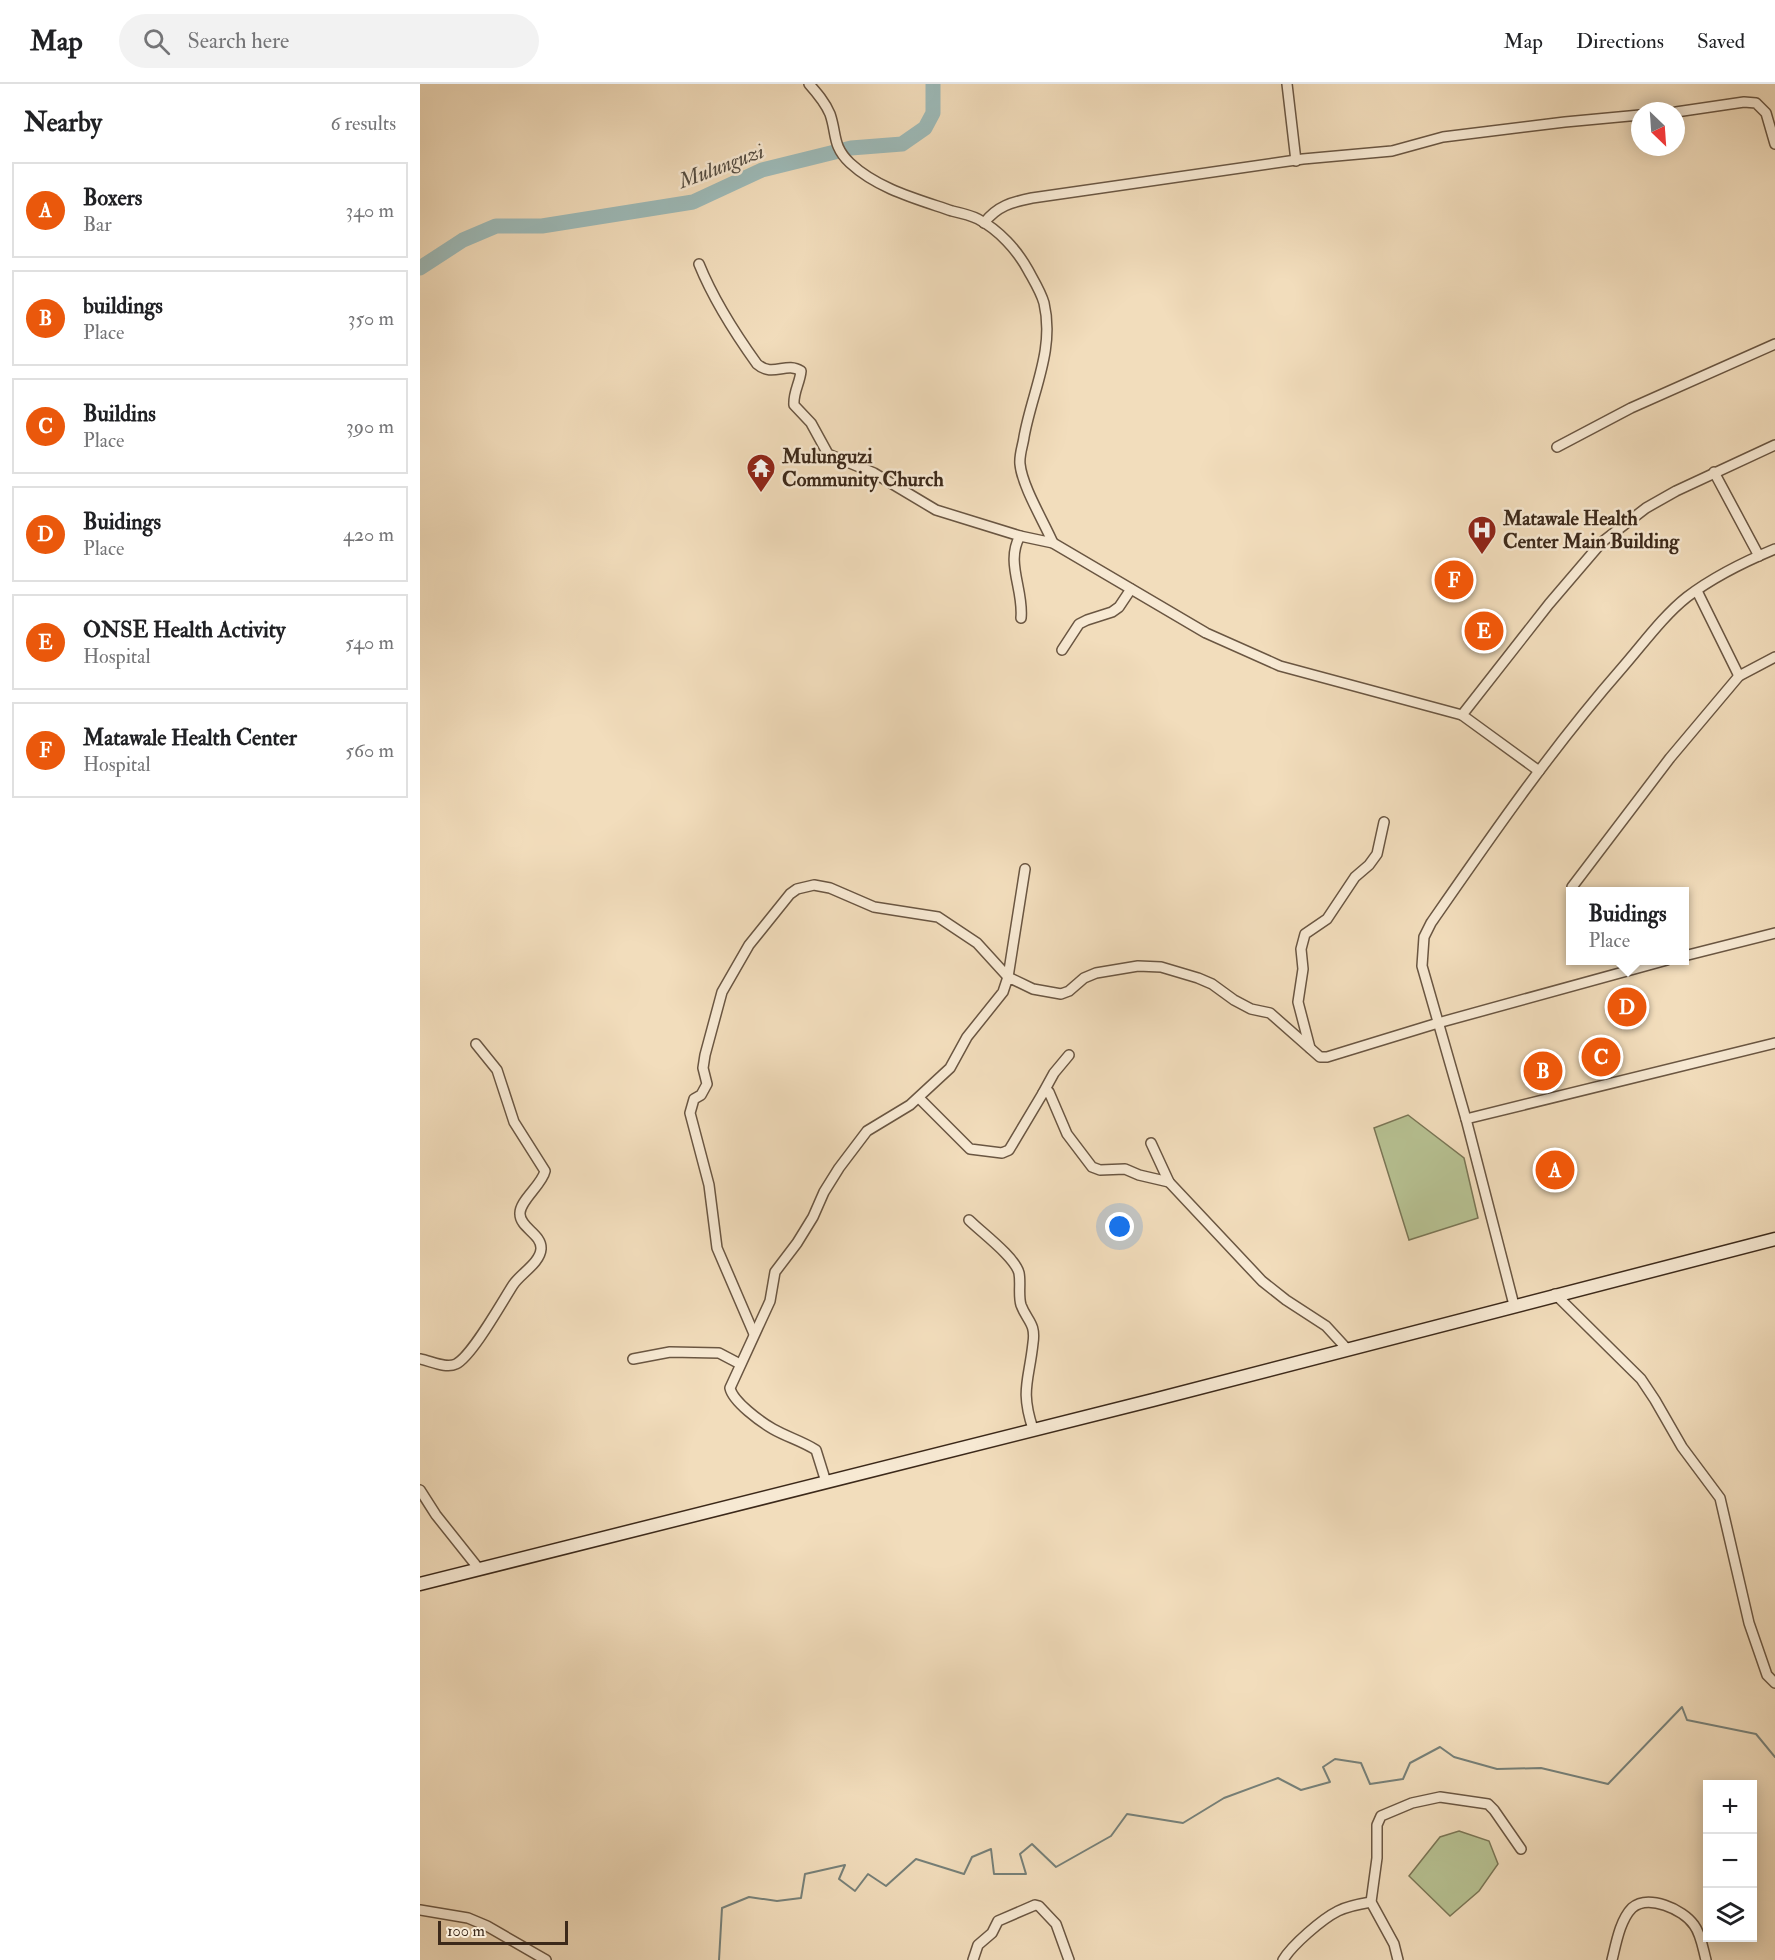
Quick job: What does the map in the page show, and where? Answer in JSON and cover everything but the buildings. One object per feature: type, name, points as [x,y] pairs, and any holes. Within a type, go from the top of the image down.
[{"type":"main road","points":[[420,1584],[1348,1350],[1555,1294],[1775,1239]]},
{"type":"street","points":[[809,84],[831,116],[838,151],[851,164],[874,181],[910,197],[978,219],[997,232],[1021,256],[1044,302],[1047,330],[1045,358],[1028,412],[1020,461],[1026,484],[1053,543]]},
{"type":"street","points":[[1287,84],[1296,160]]},
{"type":"street","points":[[1685,111],[1744,102],[1756,103],[1766,113],[1775,144]]},
{"type":"street","points":[[984,223],[989,216],[1008,203],[1032,198],[1296,160],[1392,151],[1443,137],[1492,130],[1631,117]]},
{"type":"street","points":[[699,264],[728,323],[757,364],[763,370],[769,371],[789,367],[801,370],[793,397],[794,405],[811,423],[828,454],[889,480],[936,510],[1020,536],[1053,543],[1206,633],[1280,666],[1462,715],[1539,771]]},
{"type":"street","points":[[1557,447],[1631,408],[1775,344]]},
{"type":"street","points":[[1462,715],[1549,604],[1602,542],[1646,508],[1714,472],[1775,445]]},
{"type":"street","points":[[1714,472],[1759,556]]},
{"type":"street","points":[[1020,536],[1013,555],[1022,604],[1021,618]]},
{"type":"street","points":[[1514,1305],[1466,1119],[1422,966],[1424,937],[1499,824],[1539,771],[1598,696],[1676,608],[1697,591],[1775,549]]},
{"type":"street","points":[[1062,650],[1080,624],[1112,612],[1119,607],[1131,589]]},
{"type":"street","points":[[1697,591],[1739,676]]},
{"type":"street","points":[[1572,887],[1670,758],[1739,676],[1775,657]]},
{"type":"street","points":[[1311,1050],[1298,1002],[1303,969],[1301,949],[1305,934],[1327,919],[1355,877],[1369,865],[1377,854],[1384,822]]},
{"type":"street","points":[[826,1482],[816,1450],[774,1430],[749,1412],[732,1395],[730,1388],[770,1301],[775,1272],[808,1226],[839,1167],[867,1131],[919,1098],[950,1068],[967,1037],[1003,992],[1008,977],[1025,869]]},
{"type":"street","points":[[754,1334],[717,1248],[708,1178],[690,1113],[694,1099],[701,1095],[706,1084],[703,1068],[705,1055],[722,992],[749,945],[790,894],[797,889],[814,885],[830,888],[874,907],[938,917],[977,943],[1008,977],[1033,989],[1061,994],[1069,991],[1084,978],[1096,973],[1138,966],[1161,967],[1198,978],[1212,984],[1251,1009],[1270,1013],[1320,1057],[1327,1057],[1438,1023],[1649,965]]},
{"type":"street","points":[[1689,955],[1775,933]]},
{"type":"street","points":[[1466,1119],[1775,1043]]},
{"type":"street","points":[[420,1359],[450,1365],[461,1361],[485,1330],[516,1281],[540,1252],[541,1245],[538,1239],[522,1220],[520,1214],[522,1206],[544,1177],[545,1171],[514,1122],[497,1070],[476,1044]]},
{"type":"street","points":[[919,1098],[970,1149],[1002,1153],[1009,1150],[1054,1074],[1069,1055]]},
{"type":"street","points":[[1043,1093],[1047,1091],[1052,1094],[1067,1134],[1092,1167],[1100,1170],[1125,1168],[1139,1175],[1169,1182]]},
{"type":"street","points":[[1151,1143],[1169,1182],[1262,1281],[1326,1326],[1348,1350]]},
{"type":"street","points":[[969,1220],[1013,1262],[1020,1275],[1021,1303],[1033,1330],[1025,1397],[1033,1429]]},
{"type":"street","points":[[1555,1294],[1641,1380],[1682,1447],[1720,1498],[1749,1623],[1767,1675],[1775,1683]]},
{"type":"street","points":[[633,1359],[670,1352],[719,1353],[740,1365]]},
{"type":"street","points":[[420,1490],[478,1569]]},
{"type":"street","points":[[1398,1960],[1396,1949],[1371,1902],[1377,1858],[1376,1836],[1379,1821],[1385,1813],[1405,1805],[1445,1796],[1488,1804],[1521,1850]]},
{"type":"street","points":[[1612,1960],[1619,1935],[1631,1909],[1639,1904],[1652,1901],[1677,1912],[1693,1923],[1706,1960]]},
{"type":"street","points":[[1284,1960],[1302,1940],[1335,1912],[1371,1902]]},
{"type":"street","points":[[973,1960],[978,1945],[992,1933],[998,1921],[1039,1905],[1056,1924],[1069,1960]]},
{"type":"street","points":[[420,1910],[468,1918],[487,1926],[546,1960]]},
{"type":"green space","points":[[1408,1115],[1464,1158],[1478,1218],[1409,1240],[1374,1128]]},
{"type":"green space","points":[[1459,1831],[1489,1841],[1498,1864],[1479,1891],[1450,1916],[1409,1876],[1440,1837]]},
{"type":"waterway","name":"Mulunguzi","points":[[420,268],[463,240],[496,226],[542,226],[693,202],[762,170],[851,148],[902,144],[925,128],[933,113],[933,84]]},
{"type":"waterway","points":[[719,1960],[722,1908],[749,1897],[777,1901],[801,1898],[805,1874],[845,1865],[839,1879],[855,1891],[868,1874],[886,1886],[916,1859],[964,1874],[972,1857],[991,1849],[994,1874],[1026,1874],[1020,1854],[1032,1844],[1056,1867],[1111,1836],[1127,1814],[1183,1823],[1224,1798],[1278,1778],[1301,1790],[1330,1782],[1323,1767],[1335,1759],[1361,1763],[1370,1784],[1403,1779],[1410,1763],[1440,1747],[1454,1757],[1497,1769],[1541,1768],[1608,1784],[1682,1707],[1687,1720],[1756,1734],[1775,1757]]},
{"type":"place","name":"Mulunguzi Community Church","points":[[761,494]]},
{"type":"place","name":"Matawale Health Center Main Building","points":[[1482,556]]},
{"type":"place","name":"Matawale Health Center","points":[[1454,580]]},
{"type":"place","name":"ONSE Health Activity","points":[[1484,631]]},
{"type":"place","name":"Buidings","points":[[1627,1007]]},
{"type":"place","name":"Buildins","points":[[1601,1057]]},
{"type":"place","name":"buildings","points":[[1543,1071]]},
{"type":"place","name":"Boxers","points":[[1555,1170]]}]
